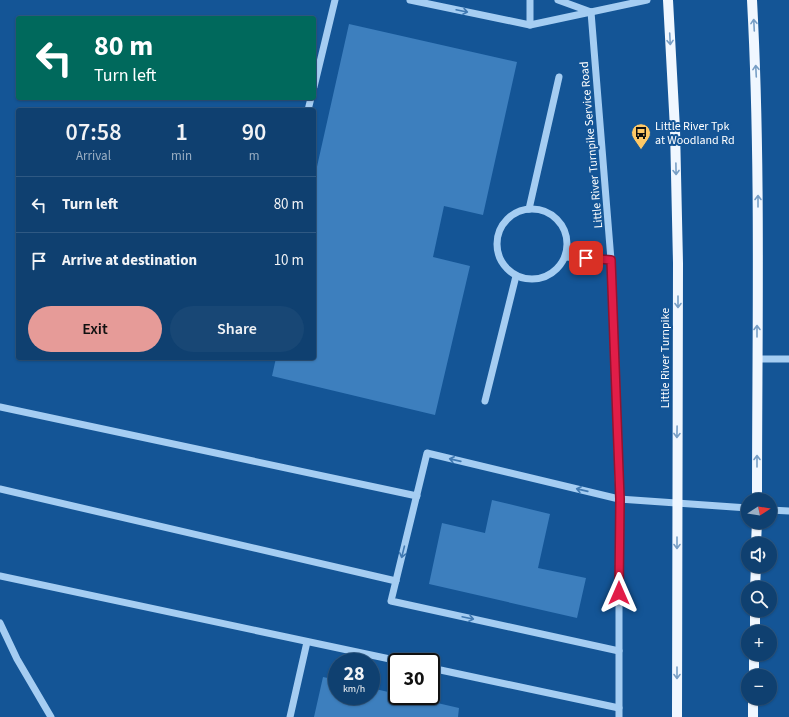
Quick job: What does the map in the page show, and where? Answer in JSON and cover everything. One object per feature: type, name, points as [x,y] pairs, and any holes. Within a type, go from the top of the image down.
[{"type":"main road","name":"Little River Turnpike","points":[[668,0],[675,129],[678,263],[677,717]]},
{"type":"main road","points":[[752,0],[756,71],[757,127],[757,493]]},
{"type":"main road","points":[[753,705],[753,717]]},
{"type":"street","points":[[316,79],[335,0]]},
{"type":"street","points":[[410,0],[530,25],[647,0]]},
{"type":"street","points":[[530,0],[530,25]]},
{"type":"street","points":[[558,0],[591,12]]},
{"type":"street","name":"Little River Turnpike Service Road","points":[[591,12],[611,260],[620,499],[619,717]]},
{"type":"street","points":[[529,209],[559,77]]},
{"type":"street","points":[[529,209],[541,210],[551,215],[560,223],[565,234],[567,245],[565,257],[559,267],[544,277],[527,279],[516,276],[507,269],[500,260],[497,249],[497,238],[501,227],[508,218],[518,212],[529,209]]},
{"type":"street","points":[[565,257],[611,260]]},
{"type":"street","points":[[485,401],[516,276]]},
{"type":"street","points":[[757,359],[789,359]]},
{"type":"street","points":[[0,407],[417,496]]},
{"type":"street","points":[[619,651],[391,601],[427,453],[620,499],[741,508]]},
{"type":"street","points":[[0,489],[396,581]]},
{"type":"street","points":[[777,510],[789,511]]},
{"type":"street","points":[[0,576],[388,659]]},
{"type":"street","points":[[0,623],[17,659],[51,717]]},
{"type":"street","points":[[290,717],[307,642]]},
{"type":"street","points":[[440,670],[619,708]]},
{"type":"building","points":[[349,24],[517,62],[483,215],[444,206],[433,257],[470,266],[435,415],[272,376],[276,360],[316,360],[316,171]]},
{"type":"building","points":[[492,500],[550,514],[538,568],[586,578],[577,618],[429,584],[442,523],[485,533]]},
{"type":"building","points":[[323,677],[328,678],[328,705],[380,705],[380,690],[388,692],[388,705],[440,705],[440,704],[459,708],[458,717],[314,717]]},
{"type":"place","name":"Little River Tpk at Woodland Rd","points":[[641,150]]},
{"type":"route","points":[[586,258],[611,260],[620,499],[619,593]]}]
